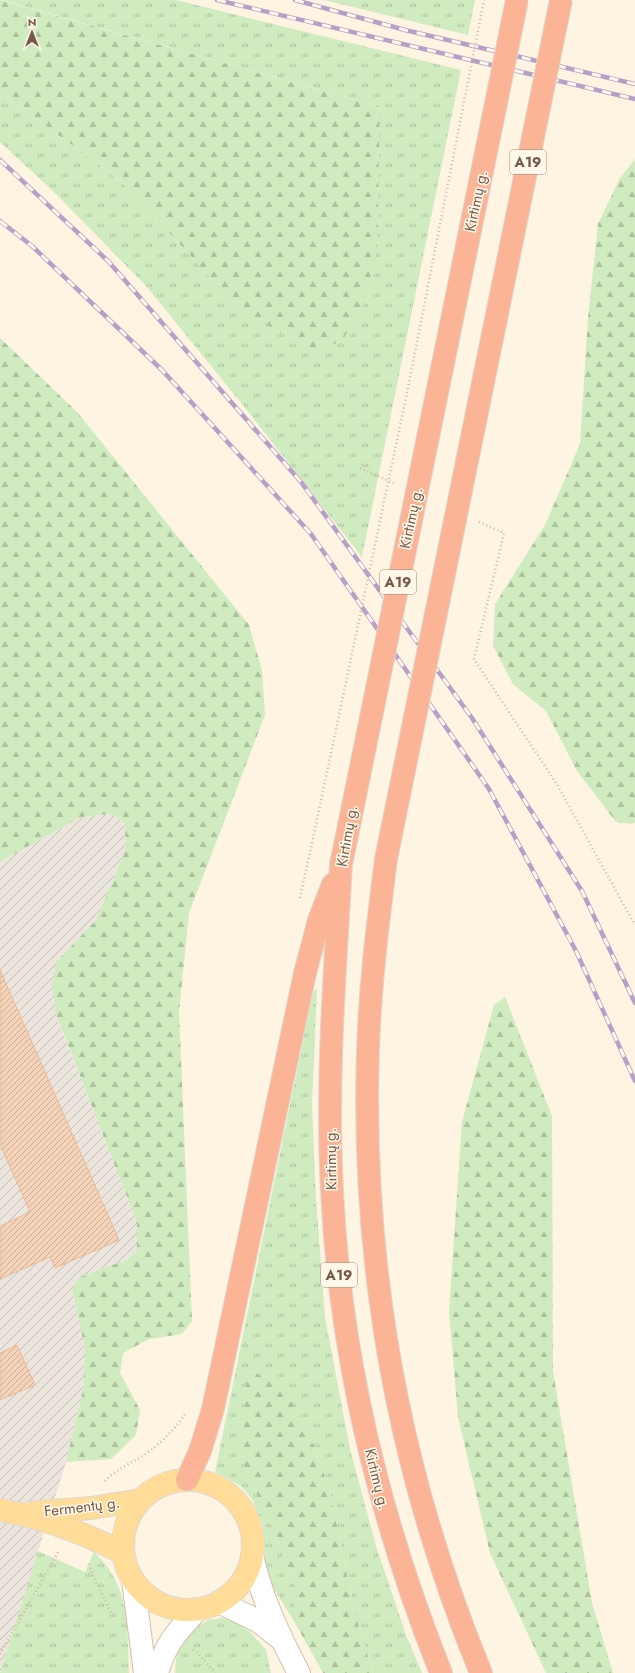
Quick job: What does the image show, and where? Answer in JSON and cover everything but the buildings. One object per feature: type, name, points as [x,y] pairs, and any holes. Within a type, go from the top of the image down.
[{"type":"highway","name":"Kirtimų g.","points":[[441,1673],[401,1566],[379,1487],[360,1407],[342,1297],[335,1243],[330,1136],[331,1052],[342,857],[517,0]]},
{"type":"highway","name":"A19","points":[[481,1673],[436,1550],[416,1482],[387,1349],[379,1295],[370,1189],[368,1142],[368,1050],[372,985],[386,859],[561,0]]},
{"type":"highway","points":[[188,1480],[200,1451],[213,1409],[305,973],[319,920],[342,857]]},
{"type":"main road","points":[[188,1480],[206,1482],[223,1490],[237,1503],[247,1518],[252,1536],[252,1555],[248,1569],[241,1582],[231,1593],[219,1602],[198,1609],[180,1609],[162,1604],[146,1594],[134,1580],[127,1568],[123,1553],[123,1539],[126,1524],[132,1511],[140,1500],[154,1489],[170,1482],[188,1480]]},
{"type":"main road","name":"Fermentų g.","points":[[24,1514],[91,1508],[140,1500]]},
{"type":"main road","name":"Fermentų g.","points":[[0,1510],[24,1514],[123,1553]]},
{"type":"street","points":[[252,1555],[257,1579],[264,1600],[299,1673]]},
{"type":"street","points":[[134,1580],[146,1673]]},
{"type":"street","points":[[219,1602],[258,1621],[282,1640]]},
{"type":"street","points":[[157,1673],[171,1639],[198,1609]]},
{"type":"path","points":[[299,905],[407,393],[484,0]]},
{"type":"path","points":[[360,468],[396,484]]},
{"type":"path","points":[[475,520],[504,533],[474,659],[558,786],[635,925]]},
{"type":"path","points":[[91,1508],[94,1493],[113,1472],[147,1453],[174,1430],[186,1412]]},
{"type":"path","points":[[88,1538],[86,1555],[93,1576],[114,1618],[125,1631],[140,1634]]},
{"type":"path","points":[[0,1654],[59,1551]]},
{"type":"path","points":[[171,1639],[197,1652],[215,1673]]},
{"type":"shaded area","points":[[111,814],[125,823],[126,849],[96,920],[57,961],[57,1018],[137,1222],[137,1251],[127,1260],[79,1277],[72,1289],[85,1348],[83,1390],[66,1462],[0,1673],[0,862],[81,817]]},
{"type":"green space","points":[[0,0],[380,107],[377,252],[362,307],[342,341],[314,352],[239,308],[122,182],[0,92]]},
{"type":"green space","points":[[2,0],[176,0],[461,70],[362,557],[246,409],[147,287],[56,194],[0,142],[0,92],[122,182],[239,308],[380,107]]},
{"type":"green space","points":[[324,0],[475,0],[468,35]]},
{"type":"green space","points":[[635,159],[635,822],[632,824],[616,822],[577,771],[546,711],[513,684],[493,646],[495,604],[545,525],[580,444],[588,318],[598,224],[620,178]]},
{"type":"green space","points":[[0,338],[78,413],[249,625],[262,670],[265,715],[189,913],[179,1012],[192,1321],[182,1334],[149,1339],[123,1353],[120,1373],[140,1410],[136,1435],[111,1459],[66,1462],[83,1390],[85,1348],[72,1289],[79,1277],[127,1260],[137,1251],[137,1222],[57,1017],[52,984],[57,961],[96,920],[126,849],[125,823],[111,814],[81,817],[0,862]]},
{"type":"green space","points":[[317,989],[312,1105],[316,1200],[325,1317],[350,1449],[376,1546],[406,1635],[422,1673],[373,1673],[355,1614],[330,1491],[314,1446],[272,1379],[248,1371],[251,1482],[268,1516],[291,1576],[295,1607],[295,1623],[274,1589],[265,1570],[263,1525],[252,1499],[241,1486],[215,1472],[313,992]]},
{"type":"green space","points":[[505,997],[552,1116],[553,1371],[592,1603],[613,1673],[546,1673],[490,1553],[458,1417],[449,1311],[462,1122],[494,1005]]},
{"type":"green space","points":[[248,1371],[272,1379],[288,1394],[314,1446],[330,1491],[355,1614],[373,1673],[323,1673],[295,1623],[295,1607],[291,1576],[268,1516],[251,1482],[242,1456],[241,1425]]},
{"type":"green space","points":[[38,1551],[85,1572],[94,1552],[106,1565],[115,1579],[125,1608],[129,1673],[0,1673]]},
{"type":"green space","points":[[222,1618],[241,1624],[253,1635],[266,1650],[271,1673],[175,1673],[177,1649],[196,1628],[208,1620]]},
{"type":"railway","points":[[217,0],[635,99]]},
{"type":"railway","points":[[295,0],[405,30],[635,84]]},
{"type":"railway","points":[[0,160],[108,261],[301,482],[472,718],[582,891],[635,1003]]},
{"type":"railway","points":[[0,221],[32,246],[162,370],[311,534],[489,789],[576,951],[635,1081]]}]
